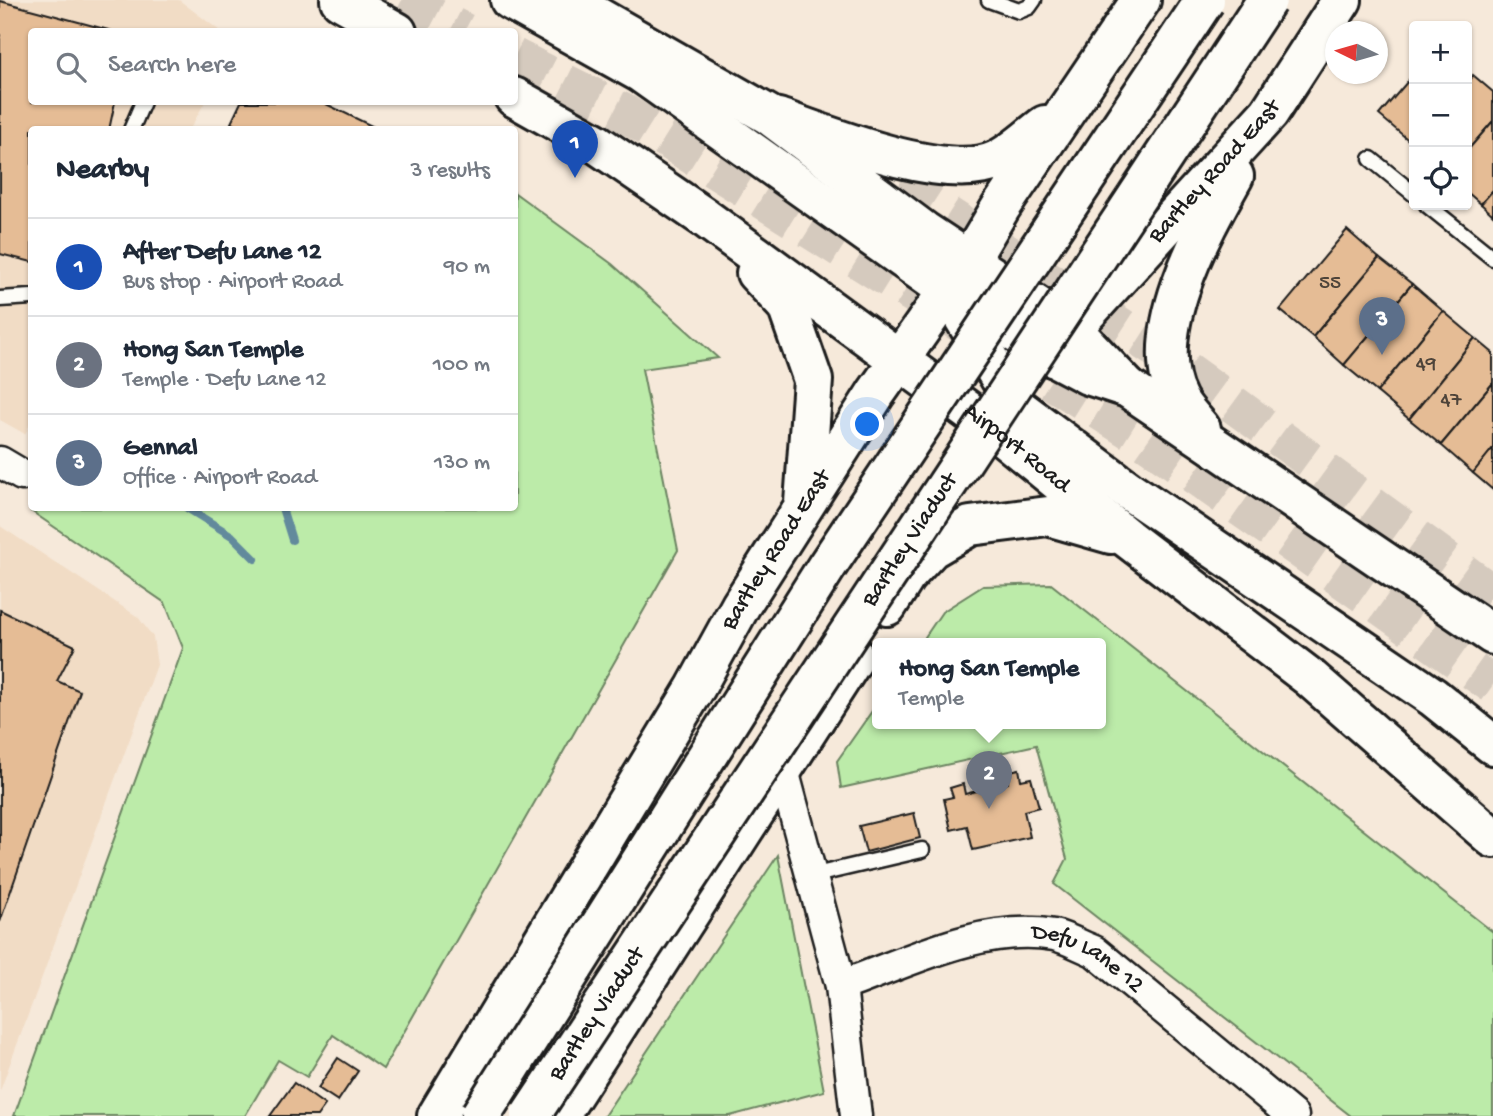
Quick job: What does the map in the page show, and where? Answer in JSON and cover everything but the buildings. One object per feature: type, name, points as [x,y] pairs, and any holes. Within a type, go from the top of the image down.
[{"type":"main road","points":[[340,0],[390,28]]},
{"type":"main road","points":[[510,0],[641,73],[1062,342],[1493,635]]},
{"type":"main road","points":[[568,0],[769,115],[958,275],[1009,421],[1128,490],[1433,698],[1493,745]]},
{"type":"main road","name":"Bartley Road East","points":[[440,1114],[696,687],[741,605],[899,359],[1141,0]]},
{"type":"main road","name":"Bartley Viaduct","points":[[480,1116],[827,566],[1205,0]]},
{"type":"main road","name":"Bartley Viaduct","points":[[530,1116],[1266,0]]},
{"type":"main road","name":"Bartley Road East","points":[[1009,421],[1062,342],[1269,113],[1342,0]]},
{"type":"main road","name":"Airport Road","points":[[518,99],[594,142],[705,218],[899,359],[1009,421],[1127,538],[1309,677],[1493,838]]},
{"type":"main road","points":[[769,115],[904,159],[974,167],[997,160],[1066,110]]},
{"type":"main road","points":[[1211,442],[1177,399],[1170,376],[1172,316],[1199,238],[1269,113]]},
{"type":"main road","points":[[705,218],[787,306],[813,380],[803,509]]},
{"type":"main road","points":[[559,1116],[906,576],[931,550],[970,526],[1048,516],[1127,538]]},
{"type":"street","points":[[783,769],[841,986],[856,1116]]},
{"type":"street","points":[[760,805],[798,821]]},
{"type":"street","name":"Defu Lane 12","points":[[841,986],[963,943],[1009,932],[1056,936],[1094,951],[1293,1116]]},
{"type":"lane","points":[[989,0],[1019,11],[1029,7],[1034,0]]},
{"type":"lane","points":[[133,126],[142,105]]},
{"type":"lane","points":[[1371,159],[1409,190]]},
{"type":"lane","points":[[1433,210],[1493,258]]},
{"type":"lane","points":[[0,299],[28,297]]},
{"type":"lane","points":[[811,876],[922,850]]},
{"type":"shaded area","points":[[0,0],[179,0],[216,28],[28,28],[28,105],[203,105],[192,126],[28,126],[28,428],[25,434],[0,420]]},
{"type":"shaded area","points":[[0,526],[138,617],[153,637],[157,665],[0,1091]]},
{"type":"green space","points":[[518,195],[612,264],[718,358],[642,369],[678,550],[383,1069],[333,1035],[307,1077],[278,1060],[245,1116],[14,1116],[183,648],[165,603],[31,511],[518,511]]},
{"type":"green space","points":[[1051,584],[1493,932],[1493,1116],[1351,1116],[1054,884],[1067,859],[1036,745],[841,788],[837,761],[872,711],[872,729],[1106,729],[1106,638],[924,638],[942,612],[983,586]]},
{"type":"green space","points":[[778,855],[824,1091],[730,1116],[604,1116]]},
{"type":"waterway","points":[[192,511],[232,536],[255,559]]},
{"type":"waterway","points":[[283,511],[292,540]]},
{"type":"tunnel","points":[[402,0],[456,28]]},
{"type":"tunnel","points":[[518,59],[623,112],[1133,432],[1493,685]]},
{"type":"tunnel","points":[[847,162],[921,198],[1170,358],[1493,594]]},
{"type":"place","name":"After Defu Lane 12","points":[[575,178]]},
{"type":"place","name":"Gennal","points":[[1382,355]]},
{"type":"place","name":"Hong San Temple","points":[[989,809]]}]
